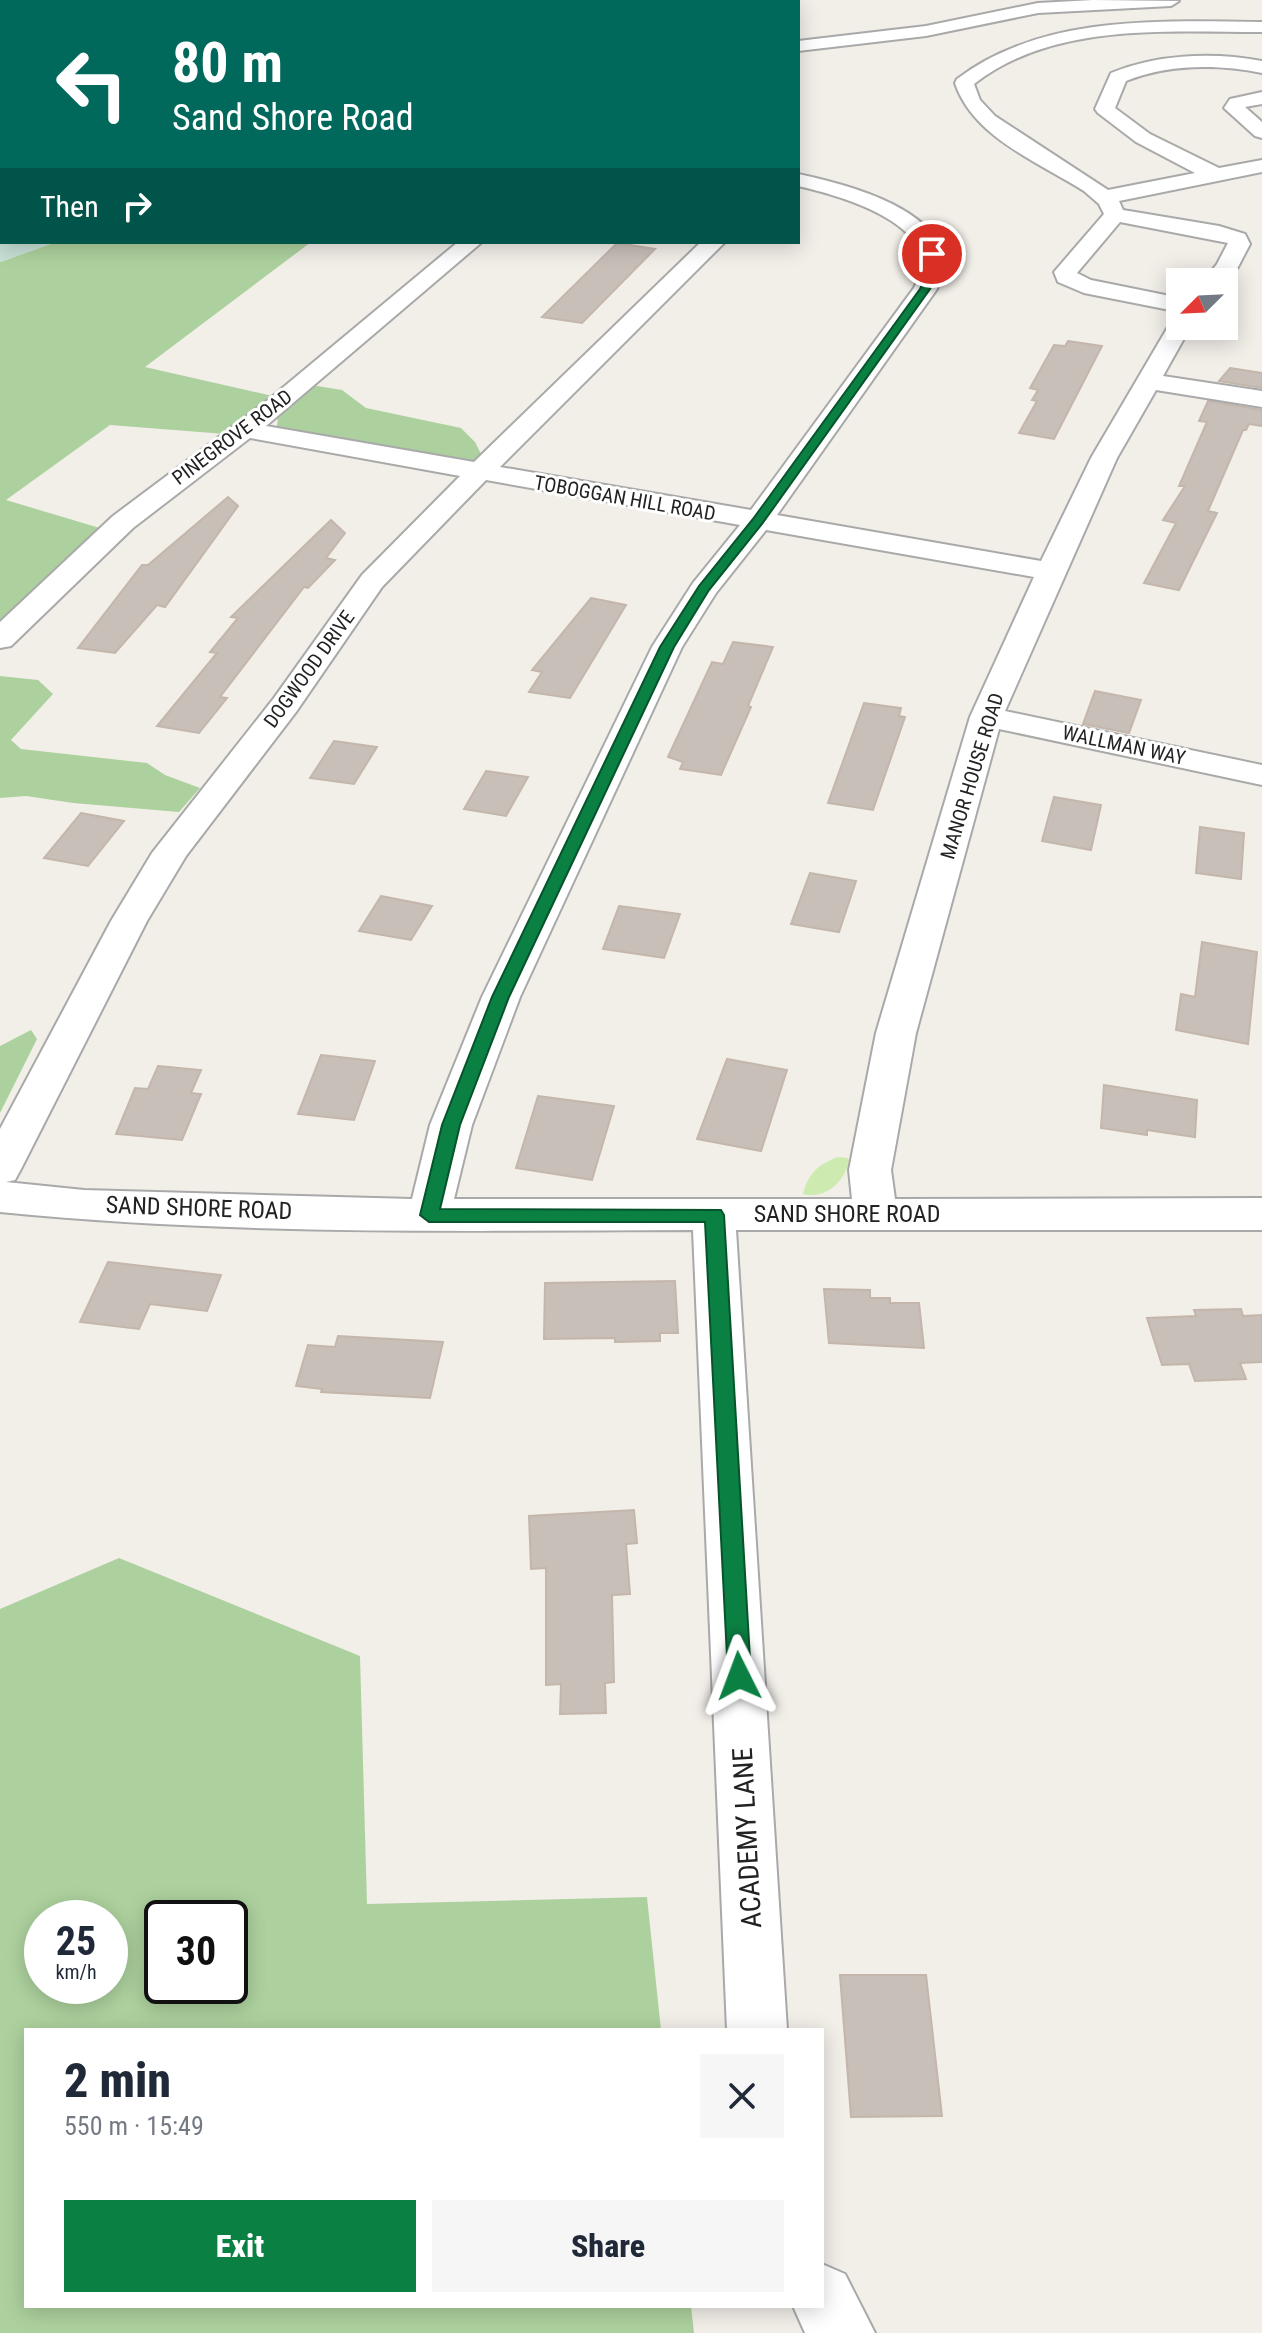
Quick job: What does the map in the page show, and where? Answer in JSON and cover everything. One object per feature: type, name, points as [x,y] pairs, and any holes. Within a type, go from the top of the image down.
[{"type":"street","points":[[800,46],[926,31],[1050,6],[1192,0]]},
{"type":"street","points":[[1226,268],[1239,244],[1237,239],[1110,206],[980,113],[964,93],[964,83],[987,64],[1012,53],[1072,36],[1129,30],[1262,27]]},
{"type":"street","points":[[1214,174],[1120,122],[1105,109],[1108,97],[1118,77],[1141,69],[1244,63],[1262,67]]},
{"type":"street","points":[[1262,98],[1242,101],[1234,108],[1262,132]]},
{"type":"street","points":[[1166,302],[1084,286],[1066,277],[1065,272],[1110,206],[1214,174],[1262,166]]},
{"type":"street","points":[[429,1215],[451,1125],[501,997],[667,647],[703,589],[758,521],[925,289],[933,269],[932,254],[922,239],[888,210],[837,189],[800,180]]},
{"type":"street","name":"PINEGROVE ROAD","points":[[0,639],[123,522],[191,467],[246,430],[469,244]]},
{"type":"street","name":"DOGWOOD DRIVE","points":[[0,1169],[129,921],[170,853],[285,705],[372,581],[712,244]]},
{"type":"street","name":"MANOR HOUSE ROAD","points":[[875,1213],[870,1170],[896,1033],[986,717],[1104,458],[1171,340]]},
{"type":"street","points":[[1147,381],[1262,399]]},
{"type":"street","name":"TOBOGGAN HILL ROAD","points":[[246,430],[1053,572]]},
{"type":"street","name":"WALLMAN WAY","points":[[986,717],[1262,775]]},
{"type":"street","name":"SAND SHORE ROAD","points":[[0,1197],[84,1205],[429,1215],[1262,1214]]},
{"type":"street","name":"ACADEMY LANE","points":[[714,1215],[757,2028]]},
{"type":"street","points":[[824,2301],[841,2333]]},
{"type":"green space","points":[[0,244],[50,244],[0,262]]},
{"type":"green space","points":[[50,244],[308,244],[145,367],[273,396],[225,434],[110,425],[6,500],[103,529],[0,626],[0,262]]},
{"type":"green space","points":[[311,385],[342,390],[366,408],[461,428],[475,442],[484,460],[478,463],[289,432],[277,426],[278,417]]},
{"type":"green space","points":[[0,676],[38,680],[53,694],[11,740],[21,749],[147,763],[165,775],[200,788],[179,812],[26,796],[0,798]]},
{"type":"green space","points":[[31,1030],[37,1039],[0,1113],[0,1046]]},
{"type":"green space","points":[[838,1157],[848,1158],[849,1161],[838,1182],[826,1192],[803,1194],[815,1170]]},
{"type":"green space","points":[[119,1558],[360,1656],[367,1904],[647,1897],[661,2028],[24,2028],[24,2308],[691,2308],[694,2333],[0,2333],[0,1609]]},
{"type":"building","points":[[616,244],[655,249],[582,323],[542,317]]},
{"type":"building","points":[[1068,341],[1102,346],[1054,439],[1019,433],[1037,401],[1032,400],[1038,390],[1030,388],[1054,345],[1065,346]]},
{"type":"building","points":[[1230,368],[1262,373],[1262,388],[1219,381]]},
{"type":"building","points":[[1208,401],[1262,410],[1262,426],[1249,424],[1243,430],[1208,511],[1217,513],[1179,590],[1144,583],[1176,523],[1163,520],[1185,486],[1179,486],[1207,422],[1199,421]]},
{"type":"building","points":[[228,497],[238,506],[165,607],[157,605],[115,653],[78,648],[142,565],[148,565]]},
{"type":"building","points":[[331,520],[345,533],[326,558],[335,560],[308,588],[304,587],[220,697],[227,698],[199,733],[157,726],[217,653],[210,652],[238,618],[231,617]]},
{"type":"building","points":[[591,598],[626,605],[570,698],[529,692],[542,672],[532,670]]},
{"type":"building","points":[[733,642],[773,647],[748,706],[751,707],[721,775],[680,769],[683,762],[668,757],[712,662],[723,664]]},
{"type":"building","points":[[1095,691],[1141,700],[1129,733],[1083,724]]},
{"type":"building","points":[[864,703],[901,708],[899,716],[905,717],[873,810],[828,803]]},
{"type":"building","points":[[334,741],[377,747],[354,784],[310,778]]},
{"type":"building","points":[[486,771],[528,777],[506,816],[464,809]]},
{"type":"building","points":[[1054,797],[1101,805],[1091,850],[1042,841]]},
{"type":"building","points":[[81,813],[124,821],[88,866],[44,858]]},
{"type":"building","points":[[1200,827],[1244,833],[1241,879],[1196,873]]},
{"type":"building","points":[[810,873],[856,881],[839,932],[791,924]]},
{"type":"building","points":[[381,896],[432,906],[411,940],[359,931]]},
{"type":"building","points":[[619,906],[680,914],[664,958],[603,949]]},
{"type":"building","points":[[1202,942],[1257,952],[1248,1044],[1176,1030],[1181,994],[1195,997]]},
{"type":"building","points":[[321,1055],[375,1061],[354,1120],[298,1114]]},
{"type":"building","points":[[727,1059],[787,1070],[761,1151],[697,1139]]},
{"type":"building","points":[[158,1066],[201,1070],[191,1093],[201,1094],[182,1140],[116,1134],[135,1088],[148,1089]]},
{"type":"building","points":[[1104,1085],[1197,1100],[1195,1137],[1147,1130],[1147,1135],[1101,1128]]},
{"type":"building","points":[[538,1096],[614,1106],[592,1180],[516,1168]]},
{"type":"building","points":[[108,1262],[221,1275],[207,1311],[150,1304],[139,1329],[80,1322]]},
{"type":"building","points":[[675,1281],[678,1333],[660,1333],[660,1341],[544,1339],[545,1283]]},
{"type":"building","points":[[824,1289],[870,1290],[870,1298],[890,1298],[890,1303],[919,1303],[924,1348],[829,1343]]},
{"type":"building","points":[[1241,1309],[1243,1316],[1262,1315],[1262,1362],[1240,1363],[1246,1379],[1195,1381],[1189,1364],[1162,1365],[1147,1318],[1196,1316],[1194,1310]]},
{"type":"building","points":[[338,1336],[443,1342],[430,1398],[321,1392],[322,1389],[296,1386],[308,1345],[335,1347]]},
{"type":"building","points":[[634,1510],[637,1543],[626,1544],[630,1594],[612,1595],[614,1682],[605,1683],[606,1713],[560,1714],[561,1684],[546,1685],[546,1568],[531,1569],[529,1516]]},
{"type":"building","points":[[840,1975],[926,1975],[942,2116],[851,2117]]},
{"type":"route","points":[[739,1676],[714,1215],[429,1215],[451,1125],[501,997],[667,647],[703,589],[758,521],[925,289],[933,269],[932,254]]}]
